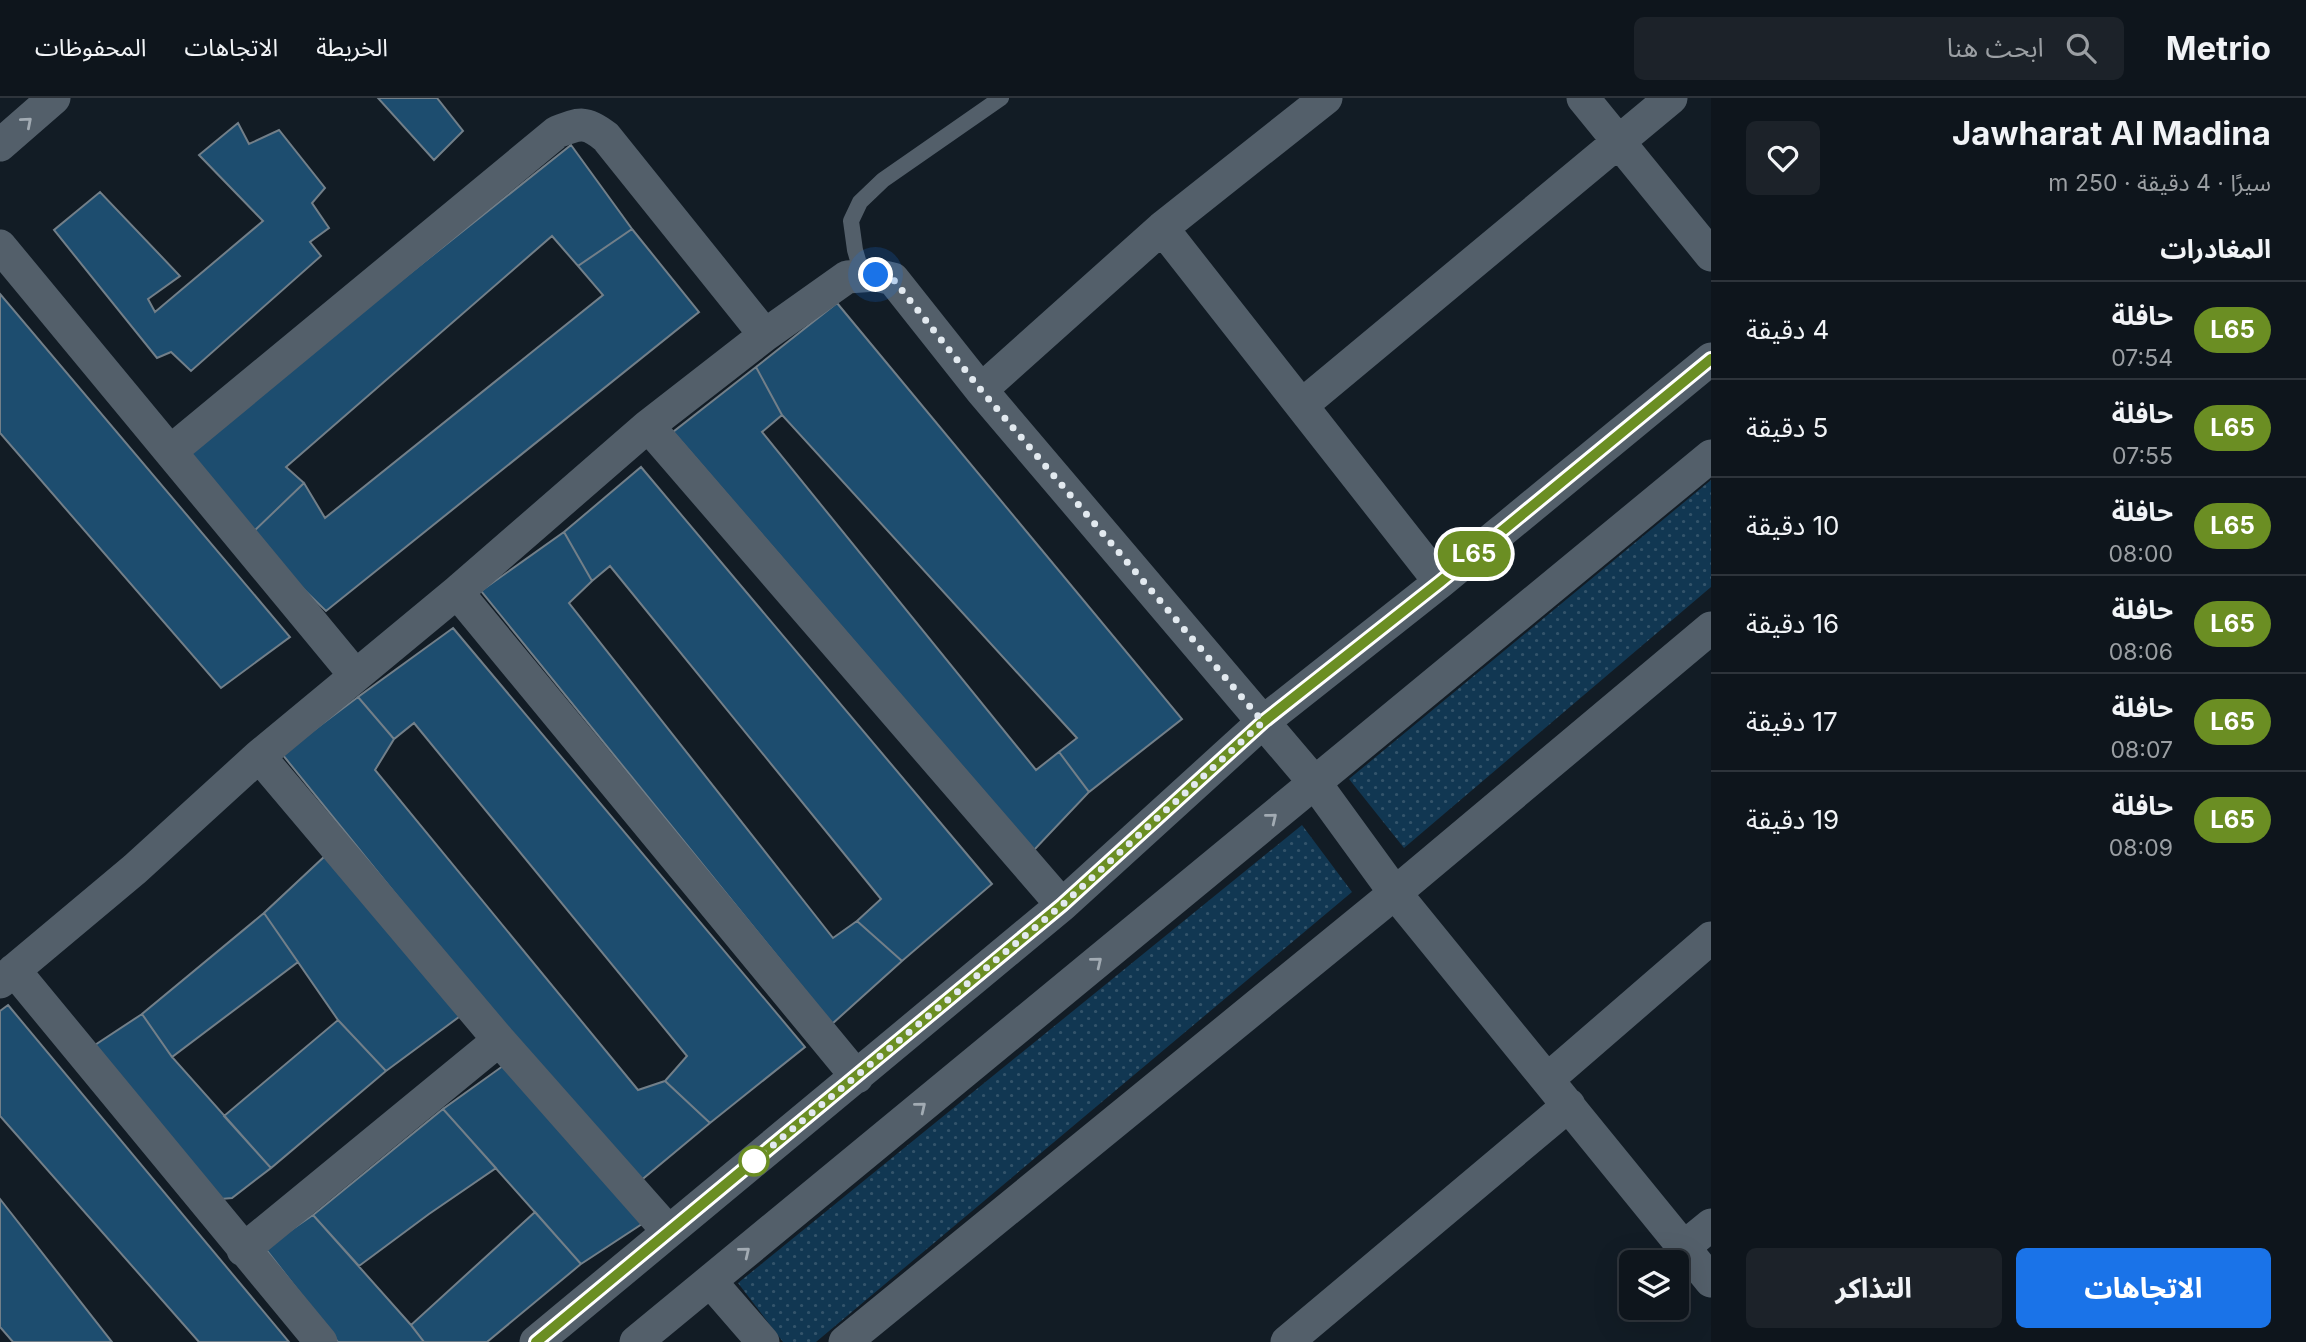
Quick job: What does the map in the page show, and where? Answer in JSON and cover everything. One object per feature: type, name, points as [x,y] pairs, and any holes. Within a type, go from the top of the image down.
[{"type":"street","points":[[0,145],[54,98]]},
{"type":"street","points":[[981,390],[1162,228],[1326,98]]},
{"type":"street","points":[[1583,98],[1620,140],[1711,255]]},
{"type":"street","points":[[1302,405],[1671,98]]},
{"type":"street","points":[[171,451],[557,132],[577,124],[592,126],[606,137],[765,335]]},
{"type":"street","points":[[1162,228],[1440,582]]},
{"type":"street","points":[[0,246],[355,675]]},
{"type":"street","points":[[321,1342],[7,976],[135,869],[259,755],[457,592],[648,426],[765,335],[847,277],[862,274],[893,279],[981,390],[1315,783],[1395,893],[1711,1281]]},
{"type":"street","points":[[536,1342],[1062,905],[1263,722],[1440,582],[1711,359]]},
{"type":"street","points":[[648,426],[1062,905]]},
{"type":"street","points":[[636,1342],[1711,456]]},
{"type":"street","points":[[457,592],[857,1077]]},
{"type":"street","points":[[845,1342],[1395,893],[1711,628]]},
{"type":"street","points":[[259,755],[499,1040],[668,1231]]},
{"type":"street","points":[[1548,1079],[1711,937]]},
{"type":"street","points":[[243,1250],[499,1040]]},
{"type":"street","points":[[1287,1342],[1569,1105]]},
{"type":"street","points":[[1684,1247],[1711,1225]]},
{"type":"street","points":[[710,1281],[763,1342]]},
{"type":"lane","points":[[862,274],[851,221],[860,202],[883,180],[1000,98]]},
{"type":"shaded area","points":[[1711,480],[1711,587],[1404,848],[1349,779]]},
{"type":"shaded area","points":[[1302,825],[1352,892],[816,1342],[783,1342],[738,1283]]},
{"type":"building","points":[[378,98],[437,98],[463,131],[434,160]]},
{"type":"building","points":[[238,123],[249,144],[279,130],[325,188],[312,203],[329,228],[310,242],[321,256],[191,371],[171,352],[157,358],[54,230],[100,192],[180,276],[148,299],[155,312],[263,221],[199,155]]},
{"type":"building","points":[[571,145],[632,229],[578,266],[552,236],[286,467],[304,483],[249,536],[184,453]]},
{"type":"building","points":[[632,229],[699,312],[326,611],[249,536],[304,483],[325,518],[603,295],[578,266]]},
{"type":"building","points":[[0,294],[290,637],[221,688],[0,433]]},
{"type":"building","points":[[837,303],[1182,719],[1089,792],[1059,752],[1077,738],[782,415],[756,367]]},
{"type":"building","points":[[756,367],[782,415],[762,432],[1036,770],[1059,752],[1089,792],[1034,850],[673,432]]},
{"type":"building","points":[[641,467],[992,884],[902,961],[857,921],[881,899],[610,566],[592,581],[564,532]]},
{"type":"building","points":[[564,532],[592,581],[569,603],[833,938],[857,921],[902,961],[832,1024],[481,591]]},
{"type":"building","points":[[453,628],[805,1047],[710,1123],[665,1081],[687,1056],[414,723],[394,739],[358,697]]},
{"type":"building","points":[[358,697],[394,739],[375,770],[638,1090],[665,1081],[710,1123],[633,1187],[282,754]]},
{"type":"building","points":[[326,855],[463,1014],[386,1071],[338,1020],[264,913]]},
{"type":"building","points":[[264,913],[298,962],[172,1057],[142,1014]]},
{"type":"building","points":[[8,1005],[289,1342],[199,1342],[0,1116],[0,1011]]},
{"type":"building","points":[[142,1014],[172,1057],[271,1168],[232,1198],[221,1199],[95,1045]]},
{"type":"building","points":[[338,1020],[386,1071],[271,1168],[224,1116]]},
{"type":"building","points":[[514,1058],[651,1218],[581,1264],[443,1109]]},
{"type":"building","points":[[443,1109],[496,1168],[359,1266],[313,1215]]},
{"type":"building","points":[[0,1199],[112,1342],[13,1342],[0,1327]]},
{"type":"building","points":[[535,1212],[581,1264],[487,1342],[424,1342],[411,1325]]},
{"type":"building","points":[[313,1215],[424,1342],[338,1342],[265,1248]]},
{"type":"bus line","name":"L65","points":[[536,1342],[1062,905],[1263,722],[1440,582],[1711,359]]},
{"type":"route","points":[[754,1161],[1062,905],[1263,722],[981,390],[893,279],[876,275]]}]
